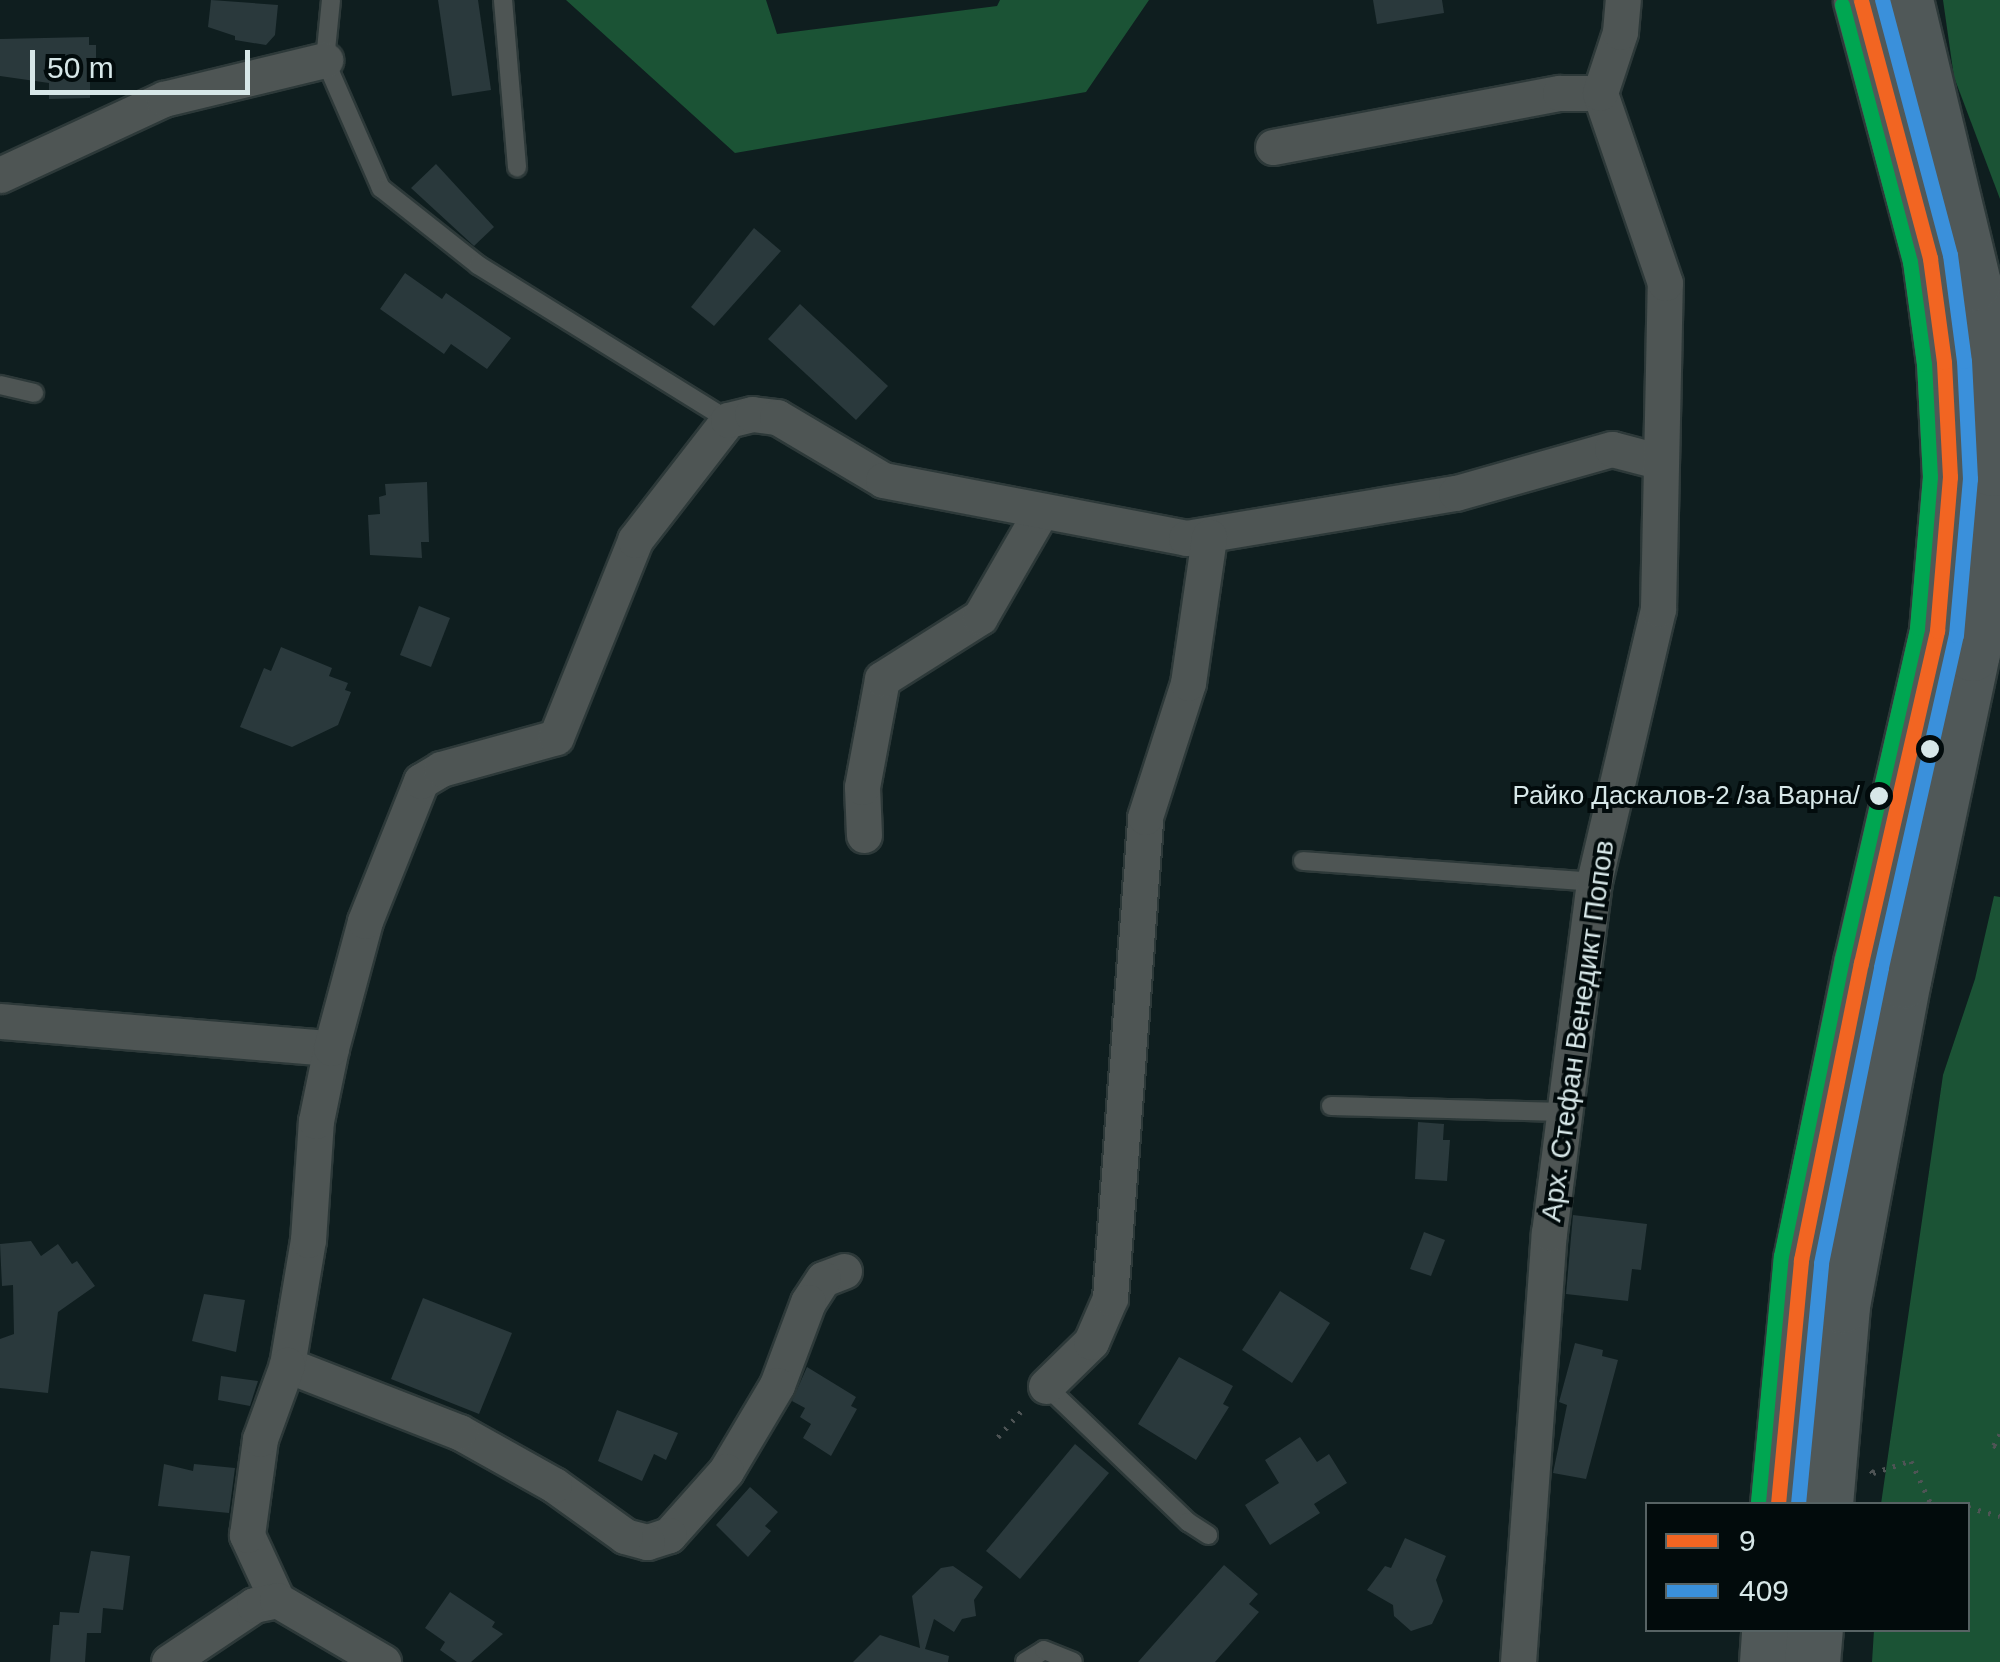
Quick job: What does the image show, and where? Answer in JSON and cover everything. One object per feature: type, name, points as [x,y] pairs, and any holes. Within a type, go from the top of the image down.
[{"type":"highway","points":[[1778,1502],[1801,1260],[1860,964],[1936,631],[1950,477],[1944,362],[1930,258],[1862,0]]},
{"type":"highway","points":[[1826,1502],[1842,1305],[1902,980],[1972,653],[1992,468],[1974,283],[1905,0]]},
{"type":"highway","points":[[1766,1662],[1769,1632]]},
{"type":"highway","points":[[1812,1662],[1815,1632]]},
{"type":"street","points":[[1273,147],[1560,93],[1600,92],[1620,32],[1623,0]]},
{"type":"street","points":[[0,175],[164,99],[325,60]]},
{"type":"street","name":"Арх. Стефан Венедикт Попов","points":[[1518,1662],[1548,1233],[1594,882],[1658,610],[1658,461],[1666,283],[1600,92]]},
{"type":"street","points":[[383,1662],[277,1600],[247,1535],[260,1439],[287,1365],[308,1240],[316,1121],[365,921],[421,781],[441,769],[556,737],[635,540],[728,420],[752,414],[778,417],[883,480],[1186,538],[1456,494],[1612,449],[1658,461]]},
{"type":"street","points":[[864,834],[862,787],[882,680],[980,616],[1040,513]]},
{"type":"street","points":[[1046,1386],[1091,1342],[1110,1298],[1145,817],[1188,683],[1210,537]]},
{"type":"street","points":[[0,1020],[331,1048]]},
{"type":"street","points":[[287,1365],[459,1432],[554,1485],[626,1536],[647,1542],[669,1535],[726,1471],[777,1385],[808,1302],[823,1279],[844,1271]]},
{"type":"street","points":[[169,1662],[254,1605],[277,1600]]},
{"type":"lane","points":[[331,0],[325,60],[381,188],[478,265],[728,420]]},
{"type":"lane","points":[[503,0],[518,167]]},
{"type":"lane","points":[[0,385],[34,393]]},
{"type":"lane","points":[[1303,862],[1594,882]]},
{"type":"lane","points":[[1332,1106],[1564,1112]]},
{"type":"lane","points":[[1046,1386],[1188,1522],[1208,1536]]},
{"type":"lane","points":[[1025,1662],[1044,1650],[1072,1662]]},
{"type":"path","points":[[998,1437],[1046,1386]]},
{"type":"path","points":[[2000,1434],[1994,1445],[2000,1450]]},
{"type":"path","points":[[1865,1460],[1872,1473],[1911,1461],[1930,1502]]},
{"type":"path","points":[[1970,1508],[2000,1516]]},
{"type":"green space","points":[[566,0],[766,0],[777,34],[997,6],[1000,0],[1149,0],[1086,92],[735,153]]},
{"type":"green space","points":[[1943,0],[2000,0],[2000,199],[1954,77]]},
{"type":"green space","points":[[1994,896],[2000,897],[2000,1662],[1872,1662],[1874,1632],[1970,1632],[1970,1502],[1881,1502],[1943,1075],[1975,979]]},
{"type":"building","points":[[211,0],[278,5],[275,35],[266,45],[235,40],[235,36],[208,27]]},
{"type":"building","points":[[438,0],[478,0],[491,90],[452,96]]},
{"type":"building","points":[[1373,0],[1442,0],[1444,13],[1377,24]]},
{"type":"building","points":[[89,37],[89,45],[96,45],[96,82],[90,82],[90,98],[49,99],[49,83],[0,76],[0,39]]},
{"type":"building","points":[[436,164],[494,227],[474,246],[411,188]]},
{"type":"building","points":[[754,228],[781,251],[714,326],[691,307]]},
{"type":"building","points":[[405,273],[442,299],[446,293],[511,338],[487,369],[451,344],[444,354],[380,309]]},
{"type":"building","points":[[800,304],[888,386],[856,420],[768,339]]},
{"type":"building","points":[[427,482],[429,542],[421,542],[422,558],[370,555],[368,515],[380,514],[379,497],[386,495],[385,484]]},
{"type":"building","points":[[419,606],[450,618],[431,667],[400,655]]},
{"type":"building","points":[[281,647],[332,668],[329,676],[348,683],[345,690],[351,692],[338,725],[292,747],[240,727],[264,668],[271,671]]},
{"type":"building","points":[[1418,1122],[1444,1124],[1443,1140],[1450,1140],[1447,1181],[1415,1179]]},
{"type":"building","points":[[1573,1215],[1647,1224],[1641,1270],[1632,1269],[1628,1301],[1566,1294]]},
{"type":"building","points":[[1424,1232],[1445,1240],[1431,1276],[1410,1269]]},
{"type":"building","points":[[31,1241],[41,1256],[58,1244],[72,1264],[77,1261],[95,1286],[58,1312],[48,1393],[0,1388],[0,1339],[14,1334],[13,1285],[2,1286],[0,1244]]},
{"type":"building","points":[[1280,1291],[1330,1323],[1292,1383],[1242,1350]]},
{"type":"building","points":[[204,1294],[245,1300],[236,1352],[192,1341]]},
{"type":"building","points":[[423,1298],[512,1333],[479,1414],[391,1379]]},
{"type":"building","points":[[1575,1343],[1603,1350],[1602,1356],[1618,1360],[1586,1479],[1553,1473],[1567,1405],[1559,1402]]},
{"type":"building","points":[[1179,1357],[1233,1386],[1223,1404],[1229,1407],[1196,1460],[1138,1424]]},
{"type":"building","points":[[807,1367],[856,1397],[851,1406],[857,1409],[831,1456],[803,1438],[811,1424],[800,1417],[805,1408],[792,1401]]},
{"type":"building","points":[[221,1376],[258,1381],[250,1406],[218,1400]]},
{"type":"building","points":[[617,1410],[678,1433],[666,1460],[654,1454],[642,1481],[598,1461]]},
{"type":"building","points":[[1300,1437],[1317,1462],[1329,1454],[1347,1483],[1314,1504],[1320,1513],[1270,1545],[1245,1505],[1279,1483],[1265,1460]]},
{"type":"building","points":[[1075,1444],[1109,1473],[1020,1579],[986,1551]]},
{"type":"building","points":[[164,1464],[193,1471],[194,1464],[235,1468],[229,1513],[158,1506]]},
{"type":"building","points":[[750,1487],[778,1512],[765,1526],[771,1531],[748,1557],[716,1525]]},
{"type":"building","points":[[1405,1538],[1446,1556],[1436,1580],[1443,1601],[1432,1624],[1411,1631],[1394,1616],[1393,1605],[1367,1590],[1385,1566],[1391,1568]]},
{"type":"building","points":[[91,1551],[130,1556],[123,1610],[103,1608],[101,1633],[87,1633],[85,1662],[50,1662],[53,1625],[59,1625],[60,1612],[79,1613]]},
{"type":"building","points":[[1224,1565],[1258,1594],[1249,1604],[1259,1612],[1215,1662],[1138,1662]]},
{"type":"building","points":[[953,1566],[983,1587],[974,1600],[976,1616],[962,1619],[954,1632],[934,1619],[925,1649],[949,1656],[948,1662],[853,1662],[880,1635],[920,1648],[912,1596],[941,1568]]},
{"type":"building","points":[[450,1592],[495,1622],[492,1627],[503,1634],[471,1662],[457,1662],[440,1650],[445,1642],[425,1628]]},
{"type":"transit line","name":"9","points":[[1778,1502],[1801,1260],[1861,963],[1937,631],[1950,477],[1944,362],[1930,258],[1861,0]]},
{"type":"transit line","name":"409","points":[[1798,1502],[1821,1263],[1881,967],[1956,635],[1970,479],[1964,361],[1950,255],[1882,0]]},
{"type":"transit line","points":[[1758,1502],[1781,1256],[1842,959],[1917,628],[1930,477],[1924,364],[1910,262],[1842,5]]},
{"type":"place","name":"Райко Даскалов-2 /за Варна/","points":[[1879,796]]}]
